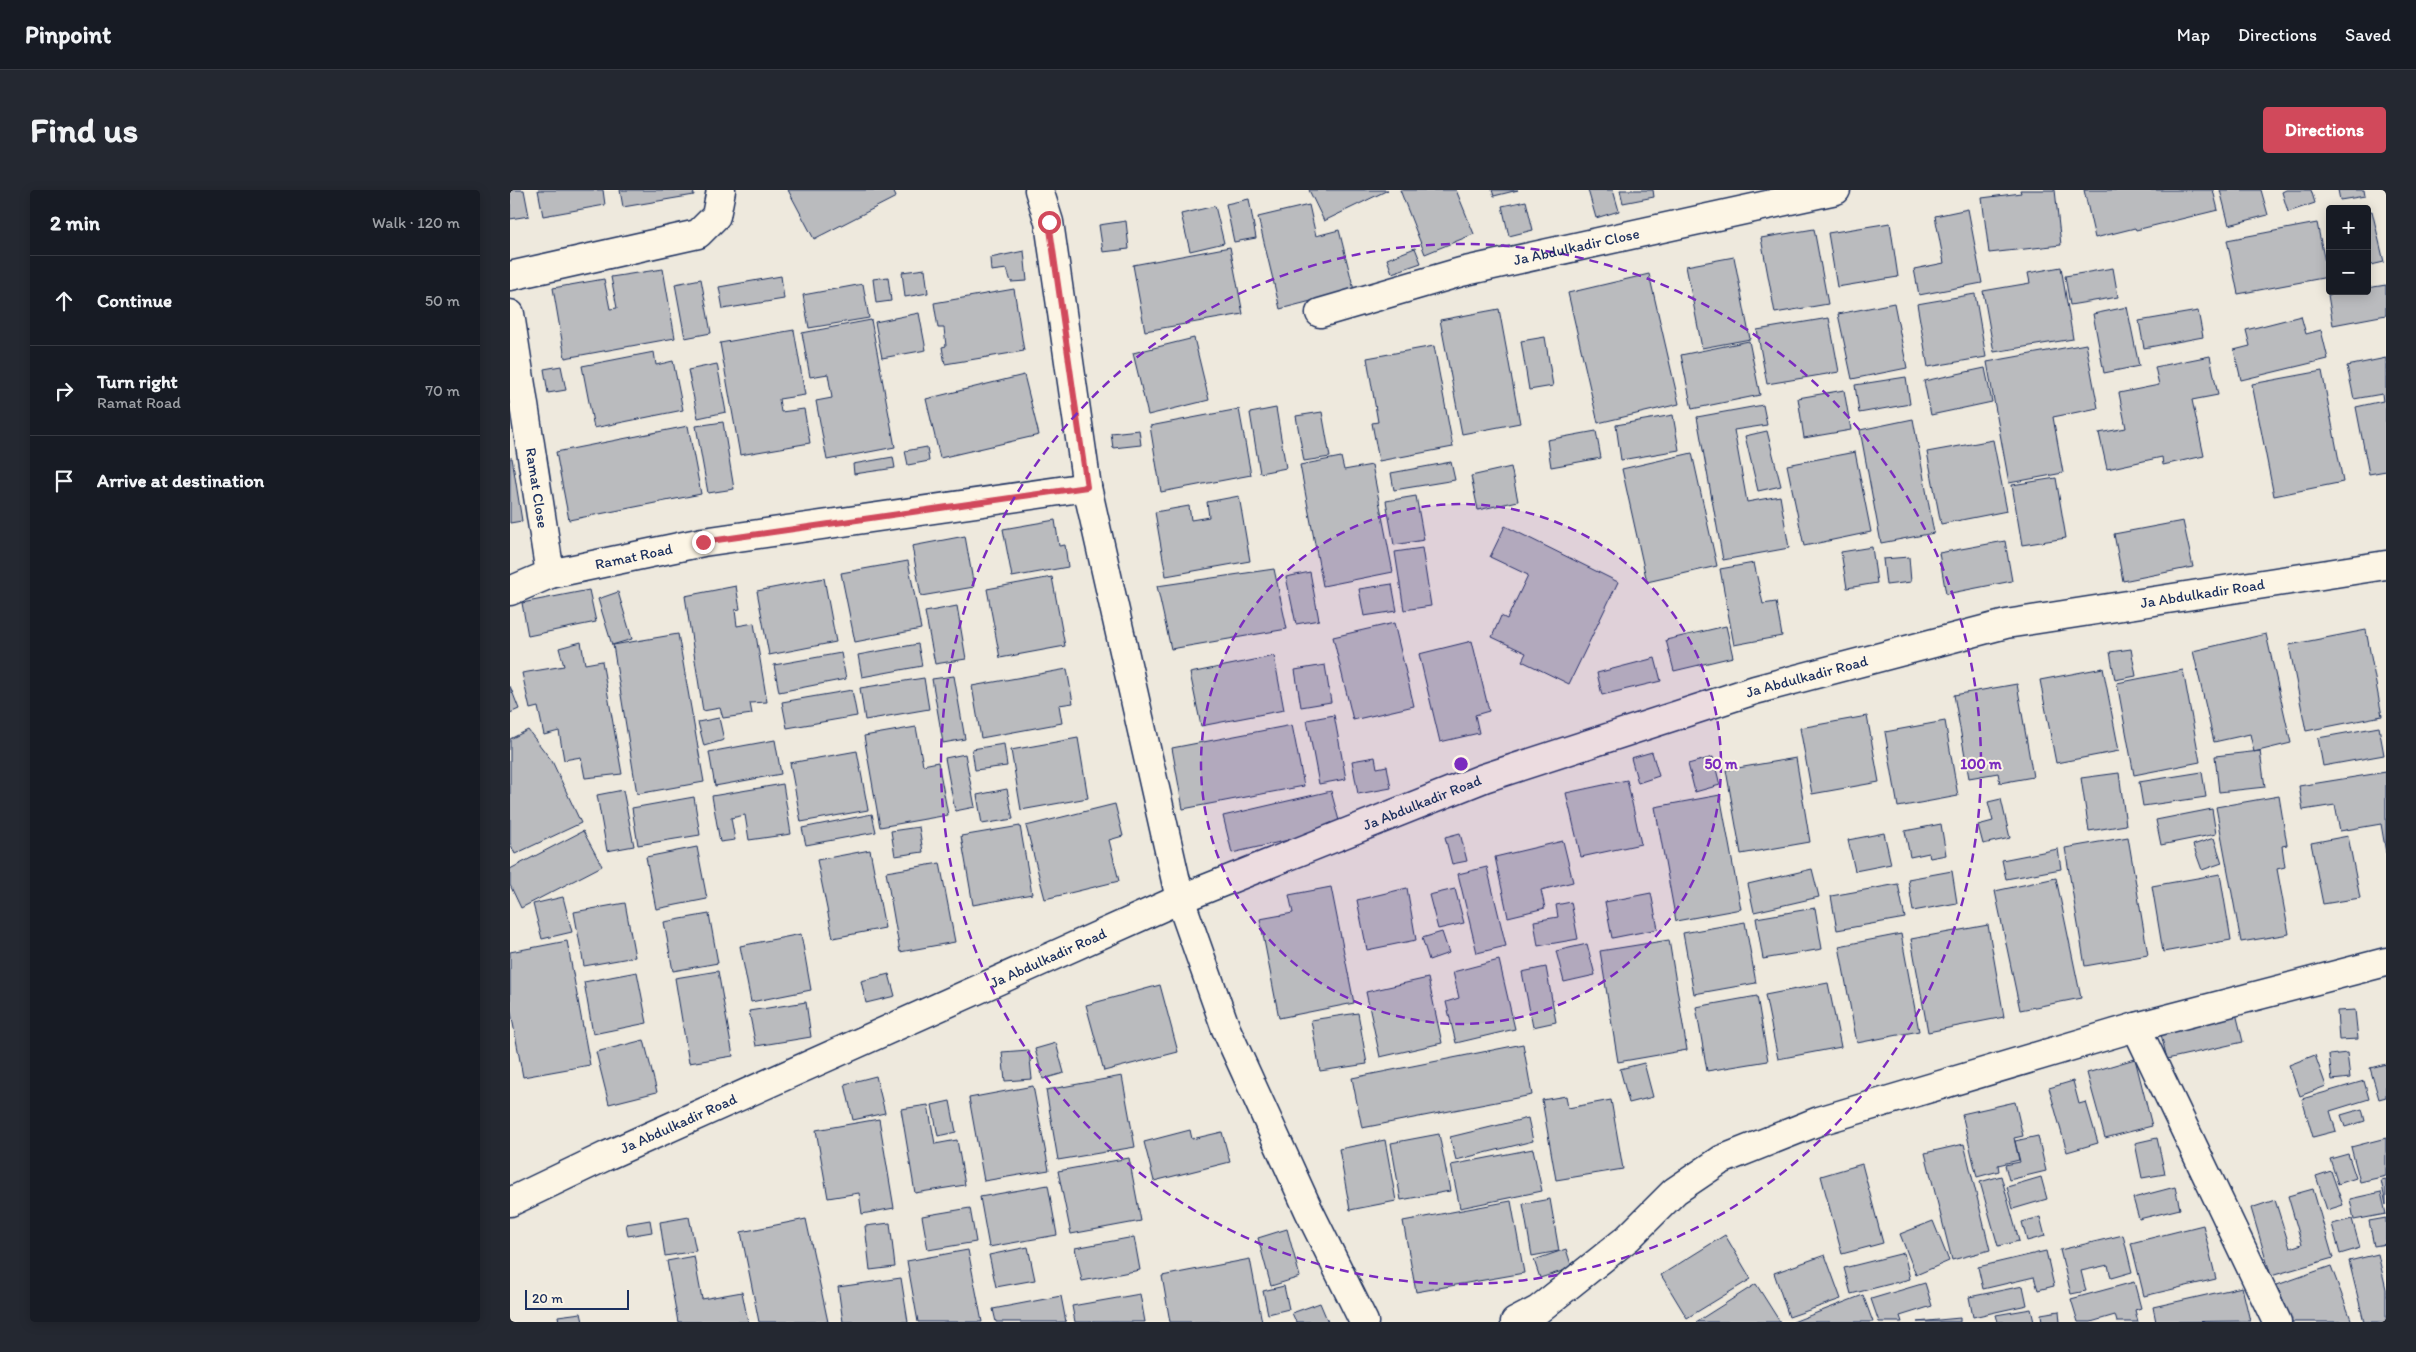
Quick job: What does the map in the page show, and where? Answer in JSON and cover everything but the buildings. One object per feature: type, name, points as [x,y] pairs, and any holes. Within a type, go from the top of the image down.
[{"type":"street","points":[[510,276],[698,234],[716,216],[721,190]]},
{"type":"street","points":[[1039,190],[1049,222],[1087,487],[1180,899],[1226,1029],[1309,1211],[1364,1322]]},
{"type":"street","name":"Ja Abdulkadir Close","points":[[1320,313],[1461,272],[1836,190]]},
{"type":"street","name":"Ramat Close","points":[[510,314],[550,574]]},
{"type":"street","name":"Ramat Road","points":[[510,591],[550,574],[703,542],[1087,487]]},
{"type":"street","name":"Ja Abdulkadir Road","points":[[510,1202],[606,1156],[1180,899],[1484,778],[1755,690],[2006,624],[2386,565]]},
{"type":"street","points":[[1515,1322],[1538,1310],[1628,1238],[1676,1191],[1721,1160],[1819,1121],[2136,1027],[2386,962]]},
{"type":"street","points":[[2136,1027],[2277,1322]]},
{"type":"route","points":[[703,542],[1087,487],[1049,222]]}]
